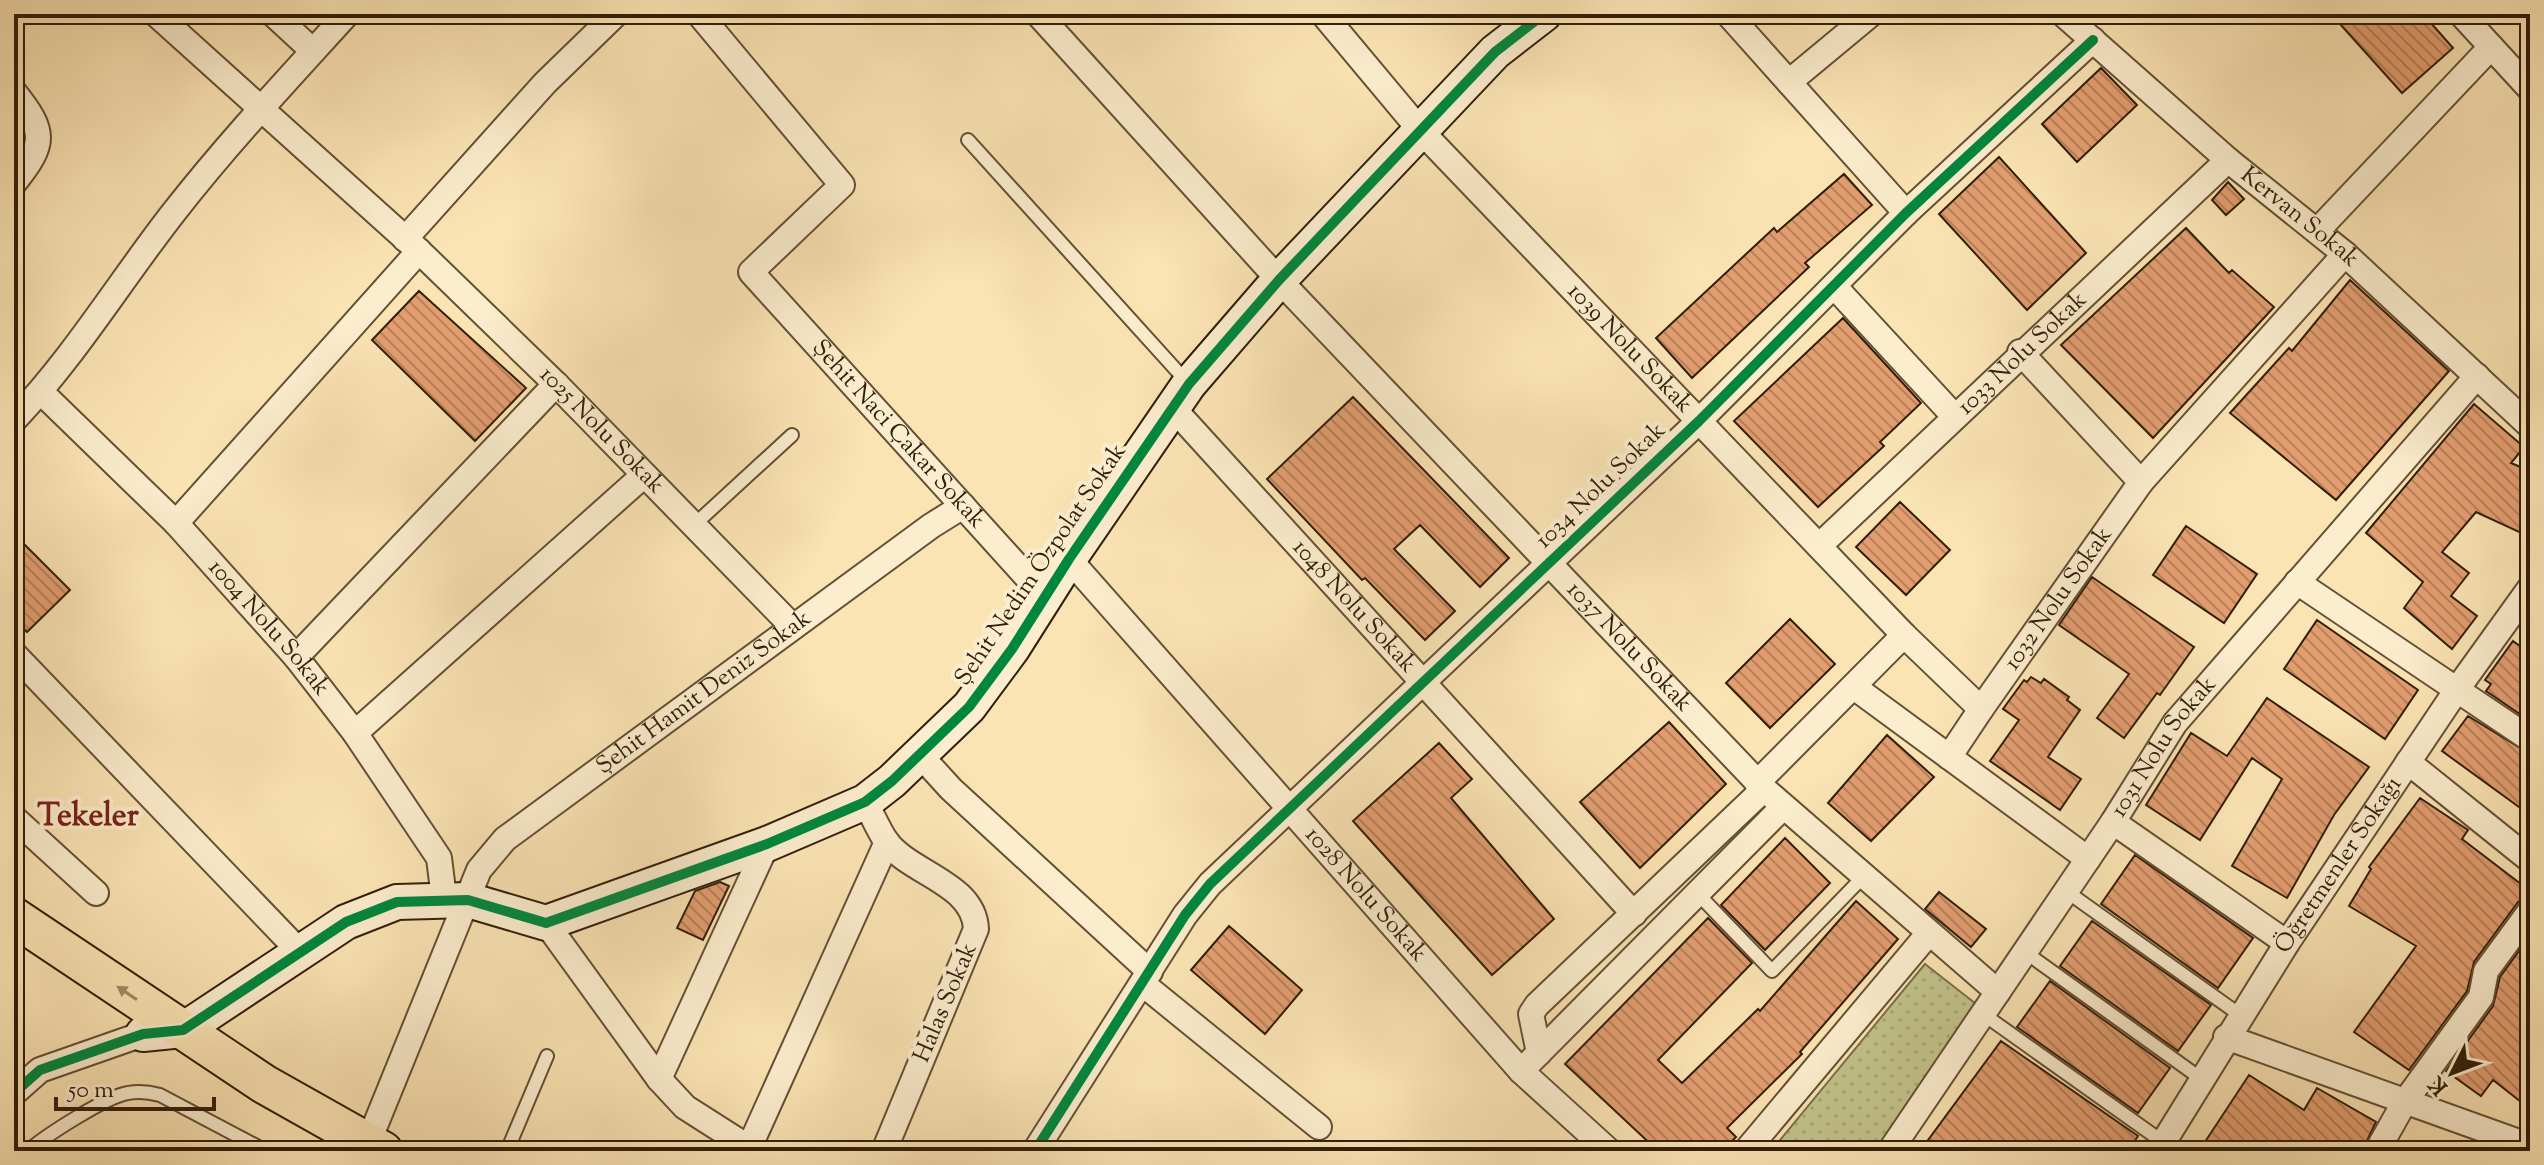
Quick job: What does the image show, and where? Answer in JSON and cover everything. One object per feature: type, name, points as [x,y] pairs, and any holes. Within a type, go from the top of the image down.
[{"type":"main road","points":[[14,917],[361,1148]]},
{"type":"main road","points":[[14,948],[143,1034],[361,1148]]},
{"type":"street","name":"1025 Nolu Sokak","points":[[156,14],[412,245],[556,384],[793,627]]},
{"type":"street","points":[[273,14],[313,51]]},
{"type":"street","points":[[14,420],[41,392],[173,212],[262,107],[347,14]]},
{"type":"street","points":[[176,523],[545,83],[616,14]]},
{"type":"street","name":"Şehit Naci Çakar Sokak","points":[[699,14],[842,185],[751,272],[1046,598]]},
{"type":"street","name":"1037 Nolu Sokak","points":[[1038,14],[1279,280],[1760,786],[1998,992]]},
{"type":"street","name":"1039 Nolu Sokak","points":[[1323,14],[1420,130],[1904,635]]},
{"type":"street","name":"Şehit Nedim Özpolat Sokak","points":[[546,923],[767,844],[865,802],[920,755],[969,707],[1046,598],[1180,395],[1279,280],[1420,130],[1495,52],[1544,14]]},
{"type":"street","points":[[1728,14],[1906,213]]},
{"type":"street","points":[[1789,82],[1871,14]]},
{"type":"street","name":"Kervan Sokak","points":[[2063,14],[2228,160],[2345,254],[2530,426]]},
{"type":"street","points":[[2470,17],[2491,47],[2530,89]]},
{"type":"street","name":"1034 Nolu Sokak","points":[[1035,1151],[1185,915],[1210,884],[1424,685],[1699,421],[1906,213],[2093,40]]},
{"type":"street","points":[[2317,231],[2491,47]]},
{"type":"street","points":[[14,92],[37,125],[40,137],[32,160],[14,183]]},
{"type":"street","name":"1033 Nolu Sokak","points":[[1819,546],[2020,352],[2228,160]]},
{"type":"street","name":"1032 Nolu Sokak","points":[[1949,757],[2141,482],[2345,254]]},
{"type":"street","points":[[1834,286],[1954,416]]},
{"type":"street","points":[[2020,352],[2141,482]]},
{"type":"street","name":"1031 Nolu Sokak","points":[[1890,1151],[2113,822],[2175,723],[2477,376]]},
{"type":"street","points":[[296,657],[556,384]]},
{"type":"street","name":"1004 Nolu Sokak","points":[[41,392],[176,523],[296,657],[355,733],[439,858],[456,899]]},
{"type":"street","name":"1048 Nolu Sokak","points":[[1180,395],[1424,685],[1634,914]]},
{"type":"street","points":[[355,733],[644,475]]},
{"type":"street","name":"Şehit Hamit Deniz Sokak","points":[[361,1148],[456,899],[505,839],[963,506]]},
{"type":"street","name":"1028 Nolu Sokak","points":[[1069,559],[1521,1071],[1609,1151]]},
{"type":"street","points":[[2297,582],[2530,739]]},
{"type":"street","name":"Öğretmenler Sokağı","points":[[2161,1146],[2200,1078],[2287,943],[2458,688],[2530,588]]},
{"type":"street","points":[[1539,1053],[1531,1014],[1537,1005],[1634,914],[1904,635],[1981,709]]},
{"type":"street","points":[[14,654],[300,952]]},
{"type":"street","points":[[1854,687],[2088,859]]},
{"type":"street","points":[[920,755],[951,789],[1146,978],[1319,1127]]},
{"type":"street","points":[[2408,762],[2530,860]]},
{"type":"street","name":"Halas Sokak","points":[[865,802],[887,842],[963,898],[976,914],[976,929],[884,1151]]},
{"type":"street","points":[[1521,1071],[1782,808]]},
{"type":"street","points":[[14,819],[96,893]]},
{"type":"street","points":[[2113,822],[2287,943]]},
{"type":"street","points":[[14,1093],[40,1070],[143,1034],[183,1030],[346,922],[397,902],[456,899],[546,923],[659,1079],[685,1107],[752,1149],[887,842]]},
{"type":"street","points":[[659,1079],[767,844]]},
{"type":"street","points":[[2377,1151],[2404,1103],[2481,997],[2486,971],[2530,911]]},
{"type":"street","points":[[1746,1151],[1929,933]]},
{"type":"street","points":[[2226,1037],[2530,1146]]},
{"type":"lane","name":"1048 Nolu Sokak","points":[[968,140],[1180,395]]},
{"type":"lane","points":[[694,525],[792,435]]},
{"type":"lane","points":[[1698,894],[1772,971],[1863,877]]},
{"type":"lane","points":[[2066,891],[2240,1015]]},
{"type":"lane","points":[[2025,952],[2200,1078]]},
{"type":"lane","points":[[1983,1014],[2161,1146]]},
{"type":"lane","points":[[507,1151],[547,1056]]},
{"type":"lane","points":[[28,1151],[41,1139],[124,1093],[145,1091],[160,1095],[266,1151]]},
{"type":"green space","points":[[1925,964],[1976,1004],[1875,1151],[1771,1151]]},
{"type":"building","points":[[2331,14],[2423,14],[2453,48],[2402,93]]},
{"type":"building","points":[[2101,68],[2137,105],[2077,162],[2042,124]]},
{"type":"building","points":[[1999,157],[2086,253],[2027,310],[1939,214]]},
{"type":"building","points":[[1844,174],[1872,205],[1805,263],[1809,267],[1692,378],[1656,338],[1774,228],[1777,232]]},
{"type":"building","points":[[2228,182],[2244,199],[2226,215],[2212,200]]},
{"type":"building","points":[[2186,228],[2229,273],[2232,270],[2274,307],[2153,438],[2061,345]]},
{"type":"building","points":[[2350,280],[2449,371],[2336,500],[2230,413],[2289,348],[2292,351]]},
{"type":"building","points":[[419,291],[526,388],[475,441],[372,340]]},
{"type":"building","points":[[1843,318],[1921,403],[1880,442],[1884,446],[1818,507],[1734,421]]},
{"type":"building","points":[[1353,397],[1509,558],[1480,587],[1420,525],[1394,549],[1455,611],[1425,640],[1365,578],[1362,580],[1267,479]]},
{"type":"building","points":[[2474,404],[2524,447],[2511,463],[2530,471],[2530,537],[2476,512],[2442,552],[2469,573],[2451,596],[2477,616],[2452,649],[2404,608],[2423,582],[2366,533]]},
{"type":"building","points":[[1900,502],[1950,550],[1906,595],[1856,547]]},
{"type":"building","points":[[2186,526],[2257,574],[2224,623],[2153,575]]},
{"type":"building","points":[[14,534],[70,590],[27,632],[14,619]]},
{"type":"building","points":[[2092,577],[2194,647],[2124,738],[2097,718],[2129,674],[2059,625]]},
{"type":"building","points":[[1790,619],[1835,664],[1770,728],[1726,683]]},
{"type":"building","points":[[2317,620],[2418,690],[2385,739],[2284,669]]},
{"type":"building","points":[[2513,641],[2530,653],[2530,721],[2486,691],[2491,684],[2485,680]]},
{"type":"building","points":[[2031,677],[2041,683],[2044,679],[2069,697],[2067,700],[2080,710],[2048,757],[2081,779],[2060,810],[1990,761],[2019,720],[2003,709],[2024,680],[2027,682]]},
{"type":"building","points":[[2267,698],[2369,767],[2334,815],[2287,898],[2232,866],[2282,779],[2252,758],[2200,840],[2146,805],[2191,733],[2227,756]]},
{"type":"building","points":[[2468,716],[2530,754],[2530,815],[2442,751]]},
{"type":"building","points":[[1669,722],[1726,784],[1640,868],[1580,802]]},
{"type":"building","points":[[1887,735],[1934,777],[1871,841],[1828,803]]},
{"type":"building","points":[[1439,743],[1472,779],[1451,798],[1554,919],[1492,975],[1353,821]]},
{"type":"building","points":[[2420,798],[2468,830],[2462,839],[2530,891],[2530,896],[2518,902],[2474,962],[2467,991],[2409,1070],[2354,1032],[2416,946],[2349,906],[2371,869],[2369,867]]},
{"type":"building","points":[[1785,838],[1830,883],[1765,950],[1721,905]]},
{"type":"building","points":[[2135,855],[2253,938],[2218,988],[2101,904]]},
{"type":"building","points":[[720,882],[729,886],[703,940],[677,928],[695,891]]},
{"type":"building","points":[[1939,892],[1986,929],[1971,947],[1925,909]]},
{"type":"building","points":[[1856,901],[1898,939],[1800,1052],[1802,1054],[1727,1128],[1736,1137],[1722,1151],[1658,1151],[1565,1064],[1708,918],[1752,963],[1658,1060],[1682,1083],[1758,1009],[1760,1011]]},
{"type":"building","points":[[2092,921],[2211,1005],[2178,1051],[2060,966]]},
{"type":"building","points":[[1229,926],[1302,990],[1265,1034],[1191,970]]},
{"type":"building","points":[[2530,936],[2530,1109],[2493,1080],[2481,1096],[2446,1071],[2493,1006],[2500,977]]},
{"type":"building","points":[[2050,981],[2170,1068],[2138,1113],[2017,1027]]},
{"type":"building","points":[[2001,1041],[2138,1136],[2128,1151],[1920,1151]]},
{"type":"building","points":[[2249,1075],[2304,1110],[2317,1088],[2376,1122],[2362,1151],[2199,1151]]},
{"type":"cycle path","points":[[14,1093],[40,1070],[143,1034],[183,1030],[346,922],[397,902],[468,900],[546,923],[767,844],[865,802],[892,781],[969,707],[1012,649],[1069,559],[1189,384],[1279,280],[1495,52],[1544,14]]},
{"type":"cycle path","points":[[1035,1151],[1185,915],[1210,884],[1699,421],[1906,213],[2093,40]]},
{"type":"district","name":"Tekeler","points":[[88,817]]}]
